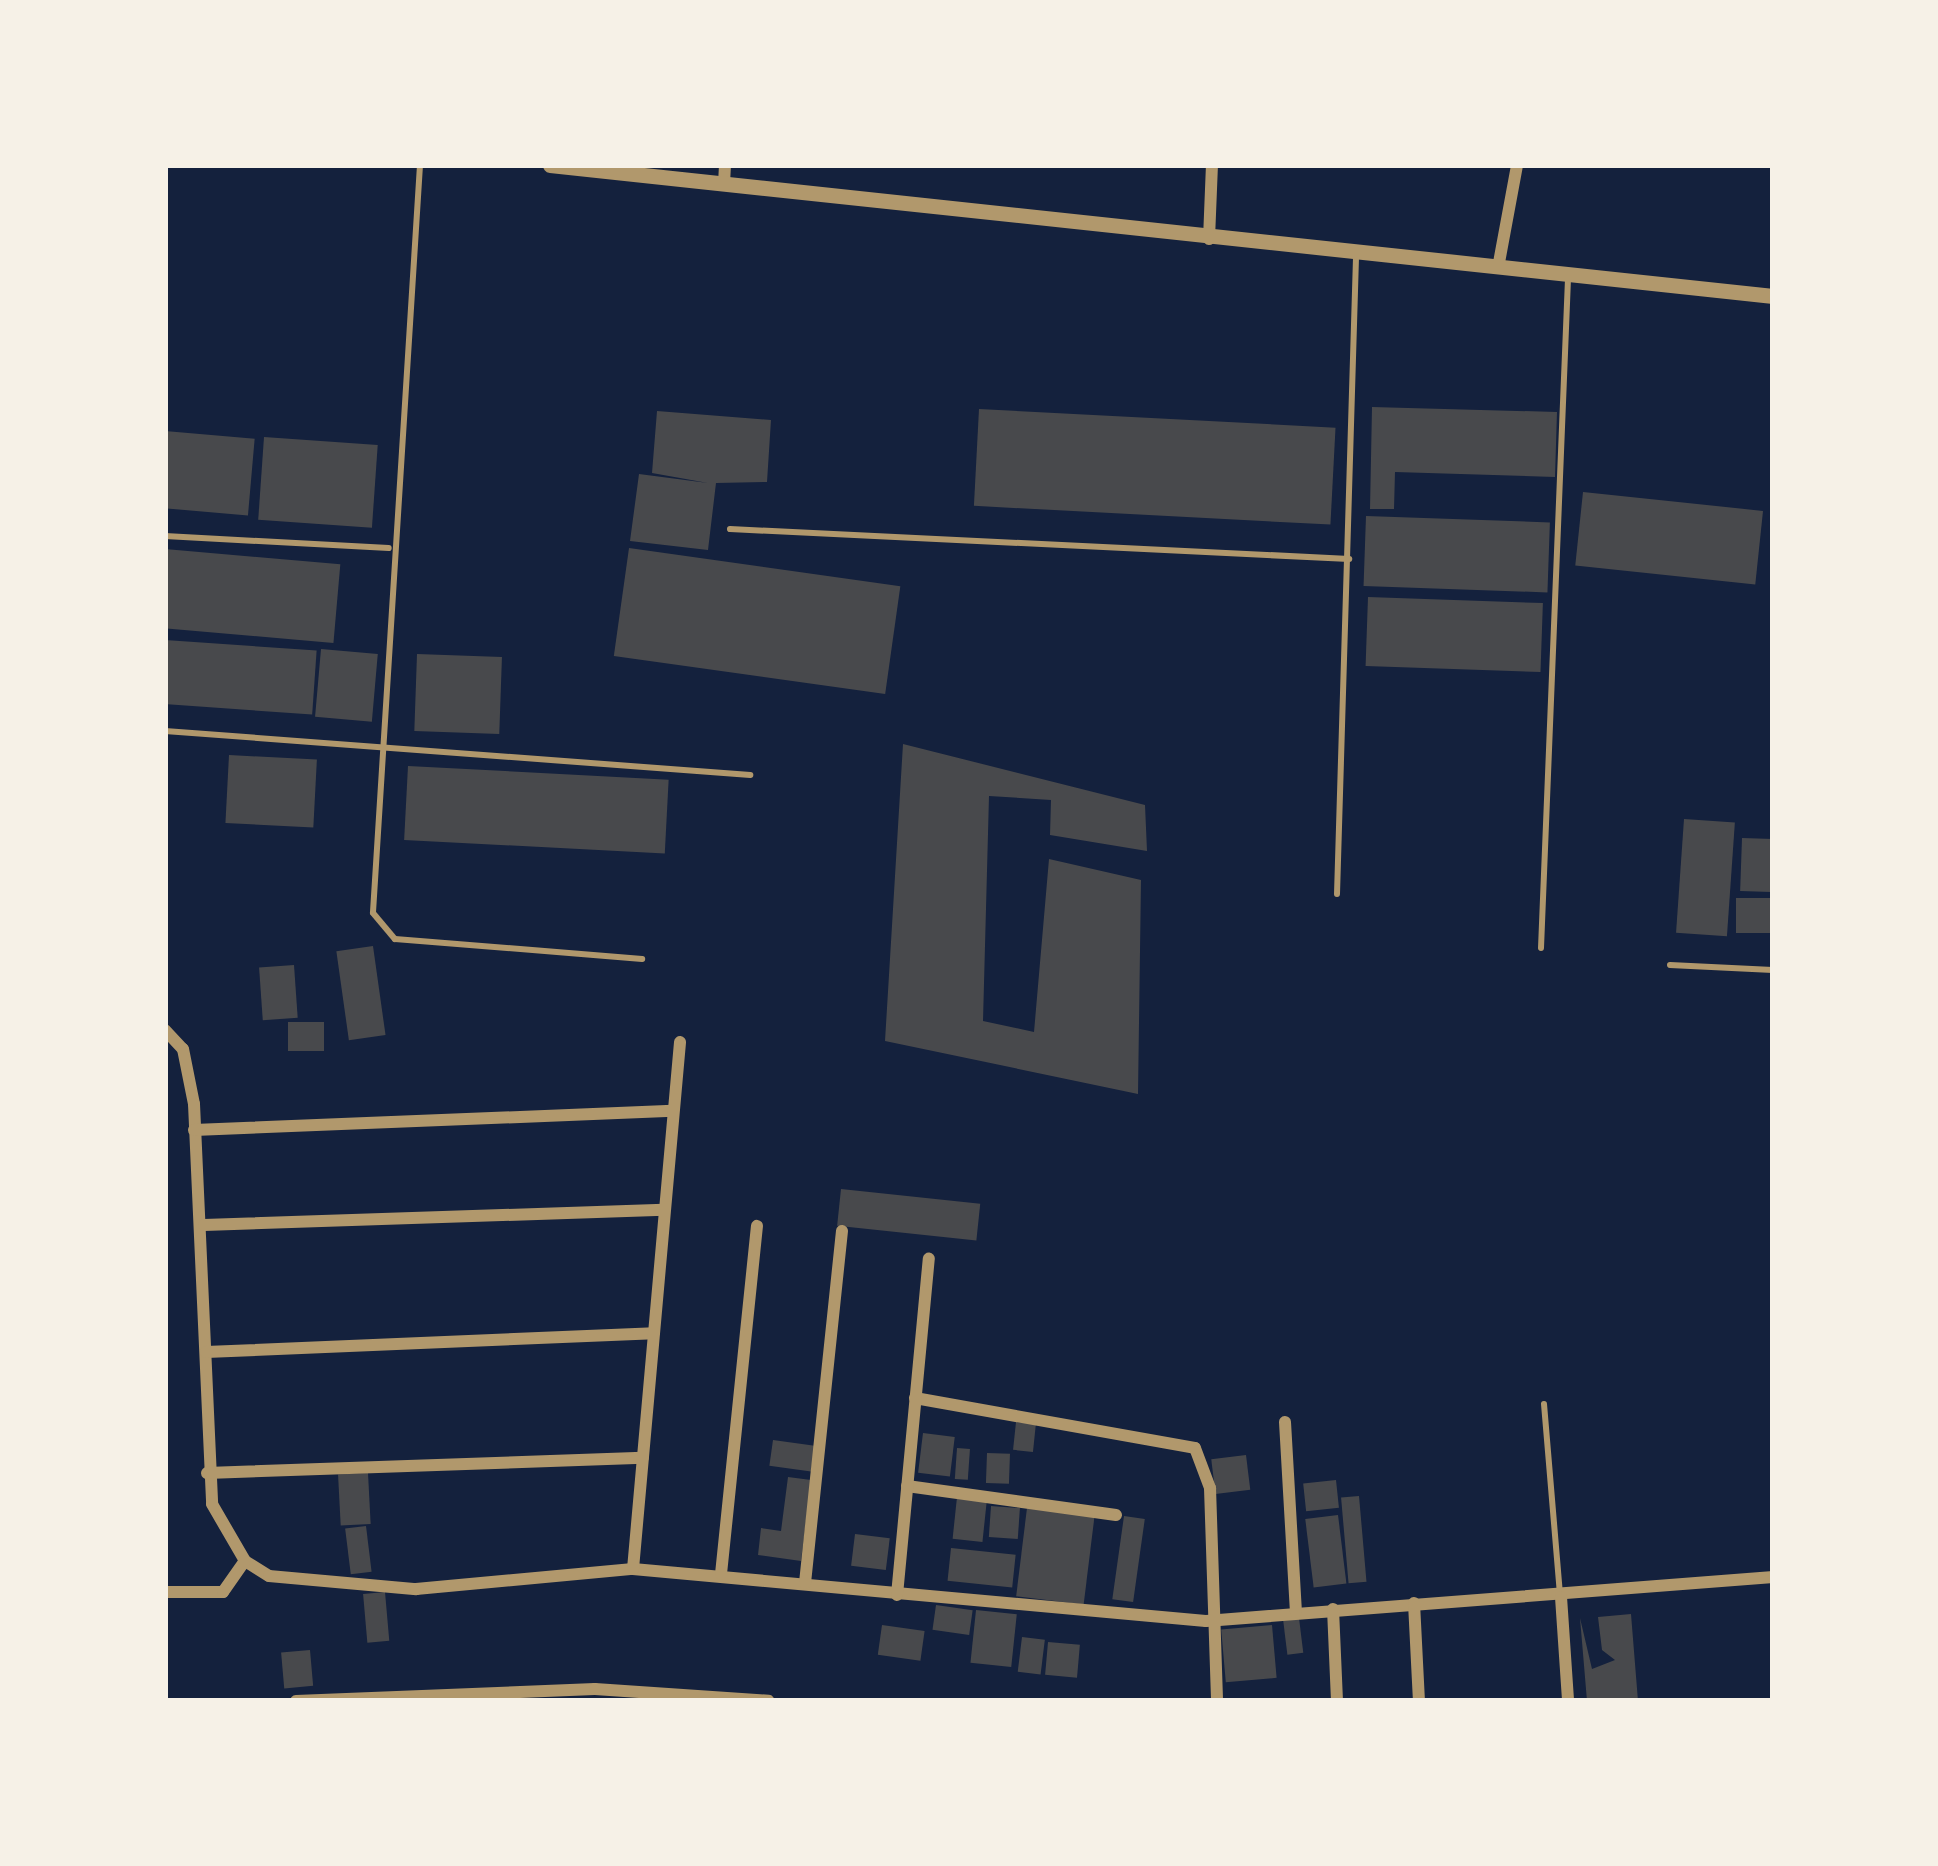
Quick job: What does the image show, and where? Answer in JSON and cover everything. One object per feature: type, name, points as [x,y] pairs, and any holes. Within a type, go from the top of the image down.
[{"type":"street","points":[[550,165],[1356,257],[1773,296]]},
{"type":"street","points":[[724,184],[725,165]]},
{"type":"street","points":[[1210,239],[1212,165]]},
{"type":"street","points":[[1498,268],[1517,165]]},
{"type":"street","points":[[165,1030],[183,1049],[204,1225],[206,1473],[244,1561],[282,1579],[375,1589],[633,1569],[1206,1621],[1773,1577]]},
{"type":"street","points":[[633,1569],[680,1042]]},
{"type":"street","points":[[194,1130],[673,1111]]},
{"type":"street","points":[[204,1225],[664,1210]]},
{"type":"street","points":[[721,1574],[757,1226]]},
{"type":"street","points":[[805,1583],[842,1231]]},
{"type":"street","points":[[897,1595],[929,1259]]},
{"type":"street","points":[[206,1352],[654,1334]]},
{"type":"street","points":[[916,1398],[1195,1448],[1210,1488],[1206,1621],[1217,1701]]},
{"type":"street","points":[[1285,1422],[1296,1612]]},
{"type":"street","points":[[206,1473],[643,1458]]},
{"type":"street","points":[[908,1486],[1116,1515]]},
{"type":"street","points":[[165,1592],[223,1592],[244,1561]]},
{"type":"street","points":[[1561,1597],[1568,1701]]},
{"type":"street","points":[[1414,1603],[1419,1701]]},
{"type":"street","points":[[1333,1609],[1337,1701]]},
{"type":"street","points":[[296,1701],[595,1695],[769,1701]]},
{"type":"lane","points":[[420,165],[389,548],[373,913],[382,933],[642,959]]},
{"type":"lane","points":[[1336,894],[1356,257]]},
{"type":"lane","points":[[1541,948],[1568,278]]},
{"type":"lane","points":[[730,530],[1349,559]]},
{"type":"lane","points":[[165,536],[389,548]]},
{"type":"lane","points":[[165,731],[379,752],[751,775]]},
{"type":"lane","points":[[1670,965],[1773,970]]},
{"type":"lane","points":[[1544,1404],[1561,1597]]},
{"type":"building","points":[[1372,407],[1557,412],[1555,477],[1395,472],[1394,509],[1370,509]]},
{"type":"building","points":[[979,409],[1336,428],[1330,525],[974,506]]},
{"type":"building","points":[[657,411],[771,420],[767,482],[716,483],[708,550],[630,541],[639,474],[708,483],[652,473]]},
{"type":"building","points":[[165,431],[255,439],[248,516],[165,508]]},
{"type":"building","points":[[264,437],[378,445],[372,528],[258,520]]},
{"type":"building","points":[[1583,492],[1763,511],[1755,585],[1575,566]]},
{"type":"building","points":[[1366,516],[1550,522],[1547,592],[1364,586]]},
{"type":"building","points":[[629,548],[900,586],[885,694],[614,656]]},
{"type":"building","points":[[165,549],[340,564],[333,643],[165,628]]},
{"type":"building","points":[[1368,597],[1543,603],[1540,672],[1366,666]]},
{"type":"building","points":[[165,640],[317,651],[312,714],[165,704]]},
{"type":"building","points":[[321,649],[378,654],[372,722],[315,717]]},
{"type":"building","points":[[417,654],[502,657],[499,734],[414,731]]},
{"type":"building","points":[[903,744],[1145,805],[1147,851],[1050,835],[1051,800],[989,796],[983,1021],[1034,1032],[1049,859],[1141,880],[1138,1094],[885,1041]]},
{"type":"building","points":[[229,755],[317,760],[313,828],[225,823]]},
{"type":"building","points":[[408,766],[669,780],[665,854],[404,840]]},
{"type":"building","points":[[1684,819],[1735,823],[1727,936],[1676,933]]},
{"type":"building","points":[[1742,838],[1773,839],[1771,892],[1740,891]]},
{"type":"building","points":[[1736,898],[1773,898],[1773,933],[1736,933]]},
{"type":"building","points":[[373,946],[386,1035],[349,1040],[336,951]]},
{"type":"building","points":[[294,965],[298,1018],[263,1020],[259,967]]},
{"type":"building","points":[[288,1022],[324,1022],[324,1051],[288,1051]]},
{"type":"building","points":[[841,1189],[980,1204],[976,1240],[837,1226]]},
{"type":"building","points":[[1016,1422],[1036,1424],[1033,1452],[1013,1450]]},
{"type":"building","points":[[923,1433],[955,1437],[950,1477],[918,1473]]},
{"type":"building","points":[[773,1440],[815,1446],[811,1472],[769,1466]]},
{"type":"building","points":[[957,1448],[970,1449],[968,1480],[955,1479]]},
{"type":"building","points":[[987,1453],[1010,1454],[1009,1484],[986,1483]]},
{"type":"building","points":[[1246,1455],[1250,1490],[1216,1494],[1211,1459]]},
{"type":"building","points":[[368,1473],[371,1524],[341,1526],[338,1475]]},
{"type":"building","points":[[788,1477],[811,1480],[801,1561],[758,1555],[761,1528],[781,1531]]},
{"type":"building","points":[[1336,1480],[1339,1508],[1306,1511],[1303,1483]]},
{"type":"building","points":[[1359,1496],[1366,1582],[1349,1583],[1341,1498]]},
{"type":"building","points":[[957,1497],[987,1500],[982,1542],[953,1539]]},
{"type":"building","points":[[991,1506],[1020,1508],[1018,1539],[989,1537]]},
{"type":"building","points":[[1027,1508],[1094,1516],[1084,1605],[1016,1596]]},
{"type":"building","points":[[1338,1515],[1346,1583],[1314,1588],[1305,1519]]},
{"type":"building","points":[[1124,1516],[1145,1519],[1133,1602],[1112,1599]]},
{"type":"building","points":[[366,1526],[372,1572],[351,1574],[345,1529]]},
{"type":"building","points":[[855,1534],[890,1538],[886,1570],[851,1566]]},
{"type":"building","points":[[951,1548],[1016,1555],[1012,1588],[948,1581]]},
{"type":"building","points":[[385,1592],[389,1641],[367,1643],[363,1594]]},
{"type":"building","points":[[936,1605],[973,1610],[969,1635],[933,1630]]},
{"type":"building","points":[[976,1610],[1017,1614],[1011,1667],[970,1663]]},
{"type":"building","points":[[1631,1614],[1638,1701],[1587,1701],[1580,1618],[1592,1669],[1615,1660],[1602,1650],[1598,1617]]},
{"type":"building","points":[[1299,1618],[1303,1653],[1287,1655],[1283,1620]]},
{"type":"building","points":[[882,1625],[925,1631],[920,1661],[878,1655]]},
{"type":"building","points":[[1272,1625],[1277,1678],[1226,1682],[1221,1629]]},
{"type":"building","points":[[1022,1637],[1045,1640],[1041,1675],[1018,1672]]},
{"type":"building","points":[[1048,1642],[1080,1645],[1077,1678],[1045,1675]]},
{"type":"building","points":[[310,1650],[313,1686],[284,1688],[281,1653]]}]
